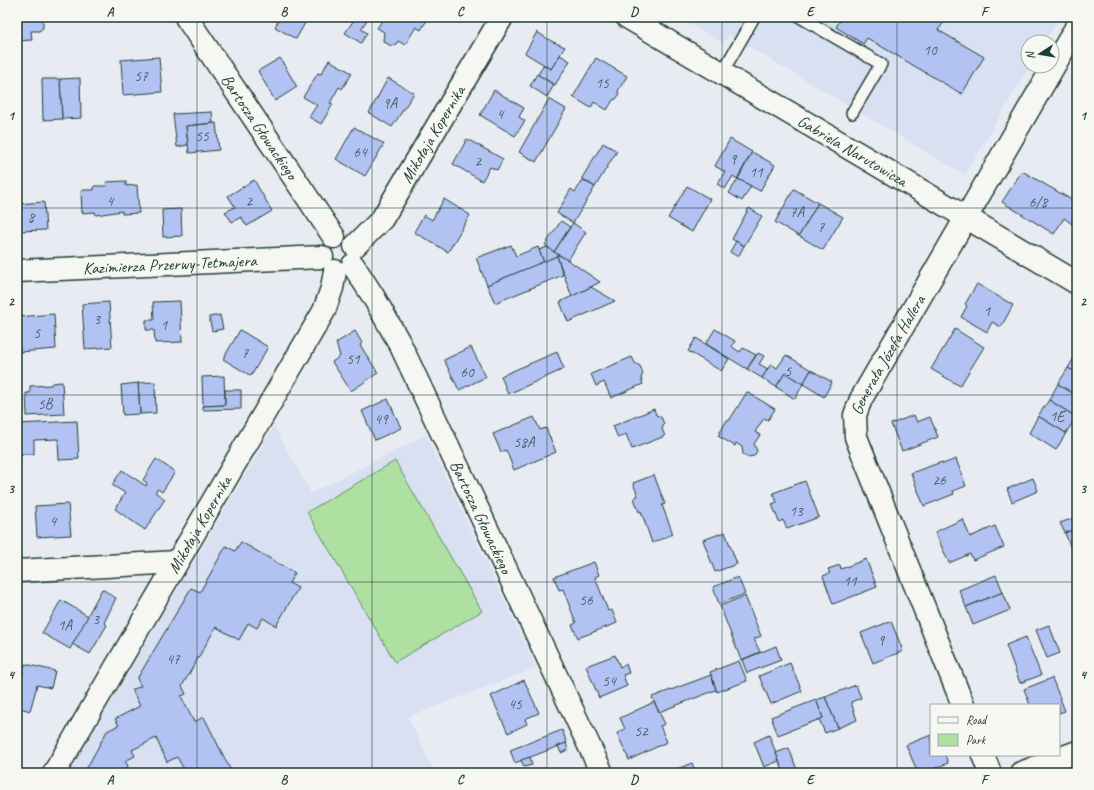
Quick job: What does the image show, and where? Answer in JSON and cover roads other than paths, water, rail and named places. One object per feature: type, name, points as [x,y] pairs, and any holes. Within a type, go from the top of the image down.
[{"type":"street","name":"Bartosza Głowackiego","points":[[186,17],[334,237],[323,246],[341,260],[373,296],[400,344],[602,773]]},
{"type":"street","name":"Mikołaja Kopernika","points":[[54,773],[324,311],[341,260],[382,219],[502,17]]},
{"type":"street","name":"Gabriela Narutowicza","points":[[627,17],[1077,283]]},
{"type":"street","name":"Generała Józefa Hallera","points":[[963,704],[858,444],[854,424],[856,410],[964,217],[1077,26]]},
{"type":"street","name":"Kazimierza Przerwy-Tetmajera","points":[[17,271],[341,260]]},
{"type":"street","points":[[17,571],[177,562]]},
{"type":"street","points":[[1021,773],[1077,752]]},
{"type":"street","points":[[983,756],[990,773]]},
{"type":"lane","points":[[722,73],[754,17]]},
{"type":"lane","points":[[800,17],[881,64],[852,113]]}]
